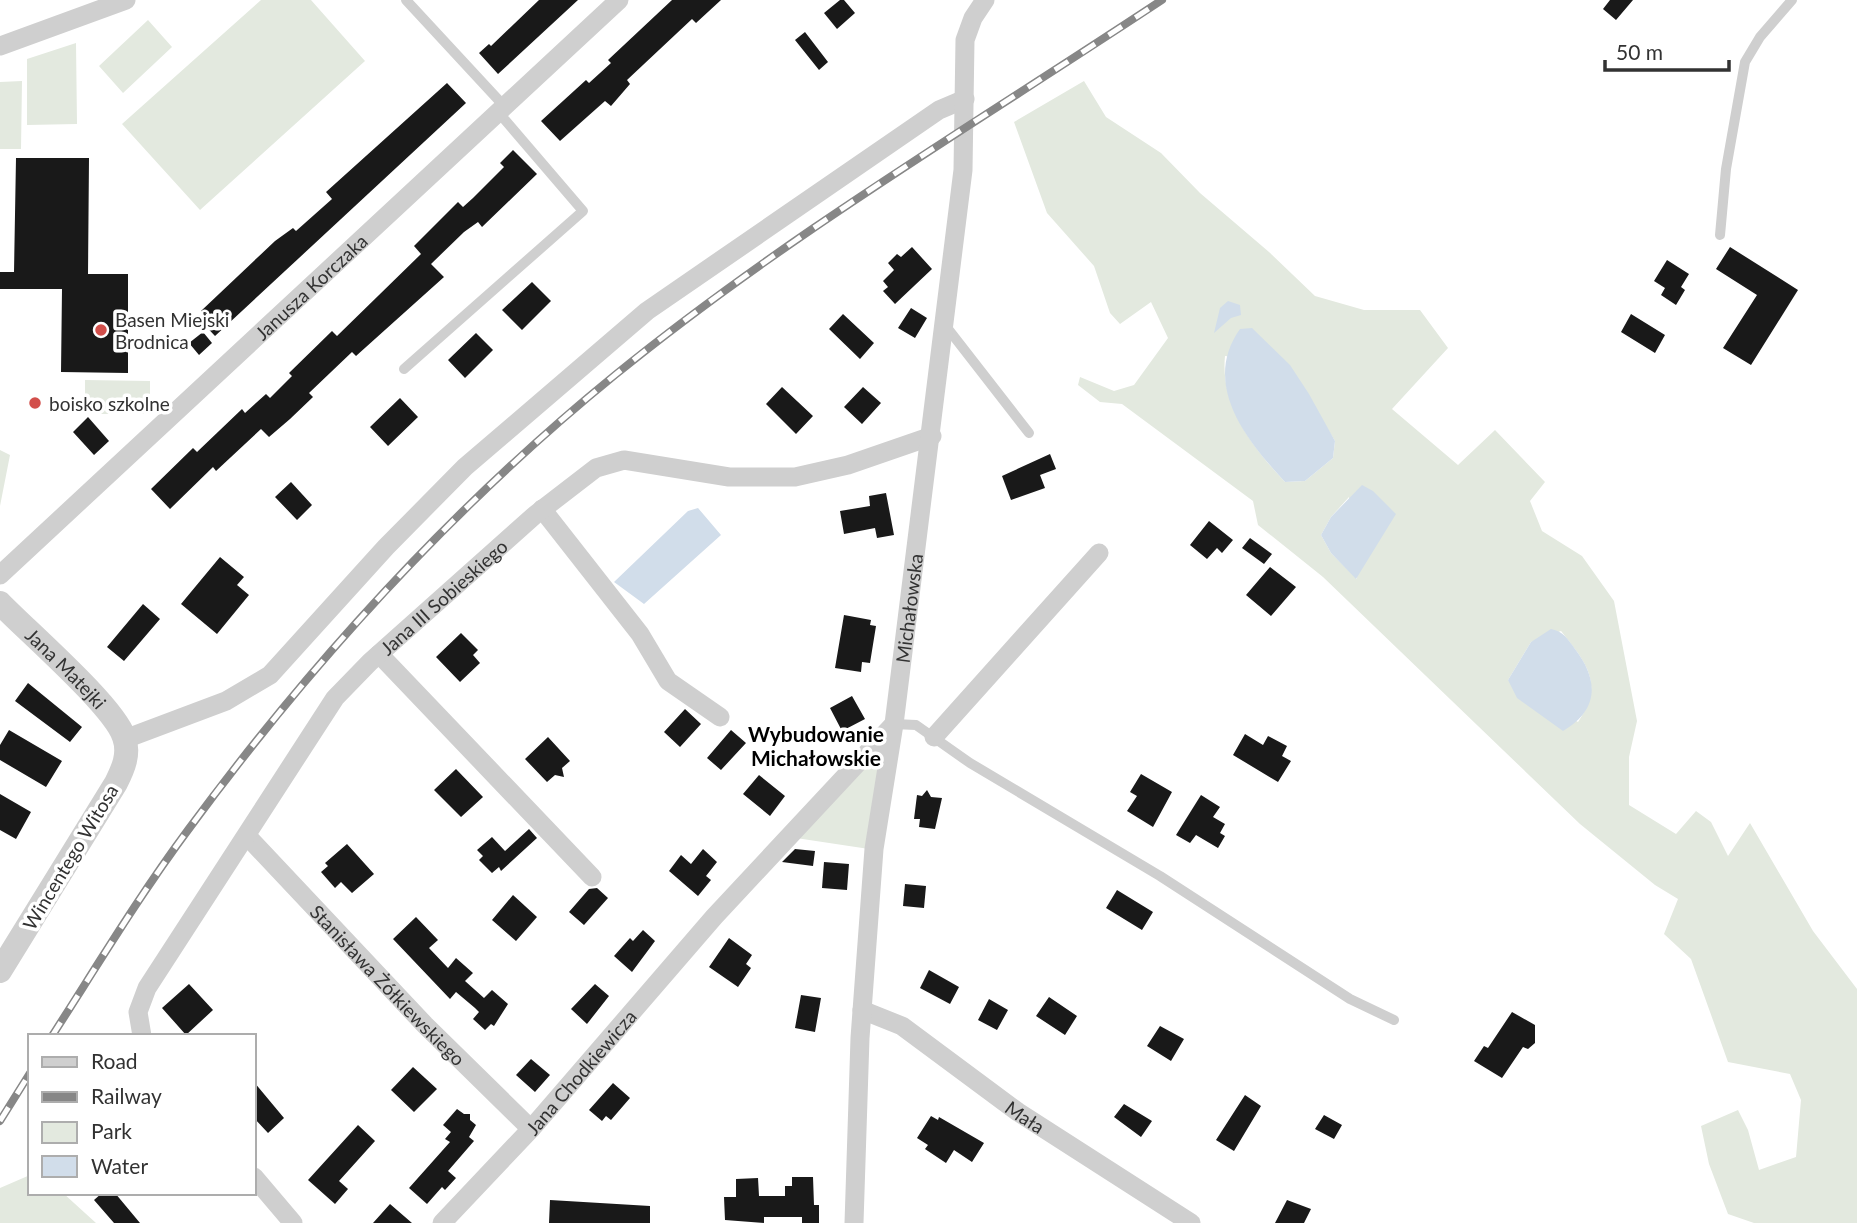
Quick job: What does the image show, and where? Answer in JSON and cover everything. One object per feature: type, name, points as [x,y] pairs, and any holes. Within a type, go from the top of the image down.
[{"type":"street","points":[[0,46],[126,0]]},
{"type":"street","name":"Janusza Korczaka","points":[[0,575],[619,0]]},
{"type":"street","name":"Michałowska","points":[[854,1223],[862,1010],[874,849],[894,724],[932,436],[963,170],[965,40],[972,18],[985,0]]},
{"type":"street","points":[[125,739],[226,701],[270,675],[386,547],[465,467],[647,311],[939,110],[965,99]]},
{"type":"street","name":"Jana III Sobieskiego","points":[[142,1034],[138,1013],[147,988],[335,698],[379,654],[542,509],[596,468],[624,460],[729,477],[795,477],[848,465],[932,436]]},
{"type":"street","points":[[542,509],[640,634],[667,681],[720,717]]},
{"type":"street","points":[[934,737],[1100,553]]},
{"type":"street","name":"Jana Matejki","points":[[0,603],[107,709],[125,739]]},
{"type":"street","points":[[379,654],[592,877]]},
{"type":"street","name":"Jana Chodkiewicza","points":[[442,1223],[531,1129],[714,917],[835,783],[894,724]]},
{"type":"street","name":"Wincentego Witosa","points":[[0,971],[116,783],[125,766],[125,739]]},
{"type":"street","name":"Stanisława Żółkiewskiego","points":[[247,836],[425,1026],[531,1129]]},
{"type":"street","name":"Mała","points":[[862,1010],[902,1026],[1018,1112],[1191,1223]]},
{"type":"street","points":[[256,1179],[293,1223]]},
{"type":"lane","points":[[404,369],[583,211],[502,110],[406,0]]},
{"type":"lane","points":[[1720,235],[1726,169],[1745,62],[1760,37],[1792,0]]},
{"type":"lane","points":[[945,325],[1029,433]]},
{"type":"lane","points":[[894,724],[916,725],[970,763],[1160,876],[1350,999],[1394,1020]]},
{"type":"green space","points":[[261,0],[311,0],[365,61],[200,210],[122,124]]},
{"type":"green space","points":[[148,20],[172,47],[123,93],[99,66]]},
{"type":"green space","points":[[76,43],[77,124],[27,125],[27,59]]},
{"type":"green space","points":[[22,81],[21,149],[0,149],[0,82]]},
{"type":"green space","points":[[1084,81],[1106,117],[1161,153],[1200,193],[1315,296],[1364,310],[1420,310],[1448,348],[1392,409],[1458,465],[1495,430],[1545,482],[1530,501],[1542,531],[1582,556],[1614,601],[1637,721],[1629,757],[1629,805],[1676,834],[1696,811],[1711,822],[1728,856],[1750,823],[1813,931],[1857,989],[1857,1223],[1754,1223],[1728,1214],[1709,1164],[1701,1126],[1738,1110],[1748,1130],[1759,1170],[1796,1157],[1801,1100],[1790,1074],[1728,1062],[1691,959],[1664,934],[1678,899],[1655,885],[1580,824],[1323,577],[1258,525],[1253,501],[1122,404],[1100,402],[1078,385],[1080,377],[1114,391],[1134,385],[1168,338],[1151,302],[1120,324],[1110,313],[1094,266],[1047,213],[1014,122]],"holes":[[[1225,356],[1289,365],[1335,441],[1333,458],[1305,481],[1285,482],[1261,455],[1241,425],[1228,392]],[[1349,497],[1357,579],[1331,553],[1321,535],[1331,517]],[[1561,631],[1578,653],[1589,674],[1591,685],[1586,708],[1578,722],[1508,680],[1531,642]]]},
{"type":"green space","points":[[85,380],[150,381],[150,414],[85,414]]},
{"type":"green space","points":[[0,450],[10,455],[0,506]]},
{"type":"green space","points":[[881,747],[869,849],[796,838]]},
{"type":"green space","points":[[28,1176],[28,1195],[65,1195],[96,1223],[0,1223],[0,1188]]},
{"type":"water","points":[[1228,301],[1240,305],[1241,315],[1231,318],[1214,333],[1220,308]]},
{"type":"water","points":[[1252,328],[1290,365],[1335,441],[1333,458],[1305,481],[1285,482],[1243,430],[1233,410],[1227,391],[1225,370],[1229,350],[1240,329]]},
{"type":"water","points":[[1362,485],[1373,491],[1396,514],[1356,579],[1331,553],[1321,535],[1331,517]]},
{"type":"water","points":[[698,508],[721,535],[644,604],[614,582],[688,511]]},
{"type":"water","points":[[1551,629],[1570,642],[1583,661],[1591,683],[1589,704],[1575,723],[1563,731],[1517,698],[1508,680],[1531,642]]},
{"type":"building","points":[[539,0],[578,0],[498,74],[479,53],[489,44],[491,46]]},
{"type":"building","points":[[672,0],[721,0],[696,23],[692,19],[627,80],[630,84],[611,106],[605,101],[560,141],[541,121],[586,80],[589,83],[611,63],[608,60]]},
{"type":"building","points":[[840,0],[844,0],[855,13],[837,29],[824,13]]},
{"type":"building","points":[[1610,0],[1633,0],[1616,20],[1603,9]]},
{"type":"building","points":[[805,32],[828,62],[819,70],[795,40]]},
{"type":"building","points":[[447,83],[466,103],[215,336],[200,320],[205,316],[201,311],[275,241],[293,228],[296,231],[332,199],[326,192]]},
{"type":"building","points":[[513,150],[537,174],[482,227],[478,222],[464,232],[431,264],[444,277],[356,356],[352,352],[309,393],[313,397],[269,437],[261,429],[216,471],[213,467],[170,509],[151,489],[193,448],[197,452],[242,409],[245,413],[266,394],[270,398],[292,376],[289,373],[332,331],[337,336],[421,254],[414,246],[458,202],[463,207],[473,198],[504,167],[500,163]]},
{"type":"building","points":[[16,158],[89,158],[88,274],[128,274],[128,373],[61,372],[62,289],[0,289],[0,272],[14,272]]},
{"type":"building","points":[[912,247],[932,269],[895,304],[883,291],[888,287],[883,281],[894,270],[888,263],[897,254],[901,257]]},
{"type":"building","points":[[1730,247],[1798,290],[1751,365],[1723,348],[1757,295],[1716,269]]},
{"type":"building","points":[[1667,260],[1689,274],[1681,287],[1685,290],[1676,305],[1661,295],[1665,288],[1654,281]]},
{"type":"building","points":[[532,282],[551,301],[522,330],[502,310]]},
{"type":"building","points":[[911,308],[927,318],[915,338],[898,328]]},
{"type":"building","points":[[843,314],[874,343],[860,359],[829,329]]},
{"type":"building","points":[[1631,314],[1665,335],[1655,353],[1621,332]]},
{"type":"building","points":[[203,332],[212,343],[199,355],[189,343]]},
{"type":"building","points":[[476,333],[493,350],[465,378],[448,360]]},
{"type":"building","points":[[782,387],[813,416],[796,434],[766,404]]},
{"type":"building","points":[[863,387],[881,403],[862,424],[844,407]]},
{"type":"building","points":[[400,398],[418,417],[388,446],[370,427]]},
{"type":"building","points":[[88,417],[109,441],[94,455],[73,432]]},
{"type":"building","points":[[1050,454],[1056,469],[1040,475],[1045,488],[1011,500],[1002,476]]},
{"type":"building","points":[[291,482],[312,505],[297,520],[275,497]]},
{"type":"building","points":[[886,493],[894,535],[877,538],[875,528],[844,534],[840,511],[870,506],[869,496]]},
{"type":"building","points":[[1209,521],[1233,540],[1222,553],[1217,548],[1207,559],[1190,545]]},
{"type":"building","points":[[1250,538],[1272,554],[1264,564],[1242,548]]},
{"type":"building","points":[[220,557],[244,577],[237,585],[249,595],[217,634],[181,604]]},
{"type":"building","points":[[1270,567],[1296,587],[1271,616],[1246,595]]},
{"type":"building","points":[[143,604],[160,619],[124,661],[107,647]]},
{"type":"building","points":[[844,615],[871,620],[870,625],[876,626],[870,663],[862,662],[861,672],[835,668]]},
{"type":"building","points":[[461,633],[478,650],[473,655],[480,663],[460,682],[436,657]]},
{"type":"building","points":[[28,683],[82,727],[70,742],[15,701]]},
{"type":"building","points":[[852,696],[865,719],[842,731],[830,708]]},
{"type":"building","points":[[685,709],[701,724],[680,747],[664,732]]},
{"type":"building","points":[[9,730],[62,761],[46,787],[0,760],[0,745]]},
{"type":"building","points":[[731,730],[746,743],[721,770],[707,758]]},
{"type":"building","points":[[1245,734],[1263,745],[1268,736],[1287,746],[1282,756],[1291,761],[1278,782],[1233,755]]},
{"type":"building","points":[[548,737],[570,761],[562,768],[564,777],[555,775],[547,782],[525,759]]},
{"type":"building","points":[[456,769],[483,797],[461,817],[434,790]]},
{"type":"building","points":[[1141,774],[1172,792],[1153,827],[1127,811],[1137,796],[1130,792]]},
{"type":"building","points":[[759,775],[785,796],[770,816],[743,794]]},
{"type":"building","points":[[927,790],[931,797],[942,798],[935,829],[919,827],[920,819],[914,819],[917,795],[922,796]]},
{"type":"building","points":[[0,794],[31,812],[16,839],[0,830]]},
{"type":"building","points":[[1201,795],[1220,807],[1213,817],[1225,824],[1220,833],[1225,836],[1218,848],[1196,835],[1190,843],[1176,835]]},
{"type":"building","points":[[529,829],[537,838],[501,871],[499,867],[492,873],[479,860],[483,856],[477,850],[492,837],[505,851]]},
{"type":"building","points":[[347,844],[374,874],[352,893],[341,882],[335,888],[321,872],[328,866],[325,863]]},
{"type":"building","points":[[703,849],[717,862],[706,876],[711,880],[698,896],[669,871],[681,855],[691,864]]},
{"type":"building","points":[[795,849],[815,851],[813,866],[782,862]]},
{"type":"building","points":[[824,862],[849,864],[847,890],[822,888]]},
{"type":"building","points":[[905,884],[926,886],[924,908],[903,906]]},
{"type":"building","points":[[597,888],[608,898],[584,925],[569,912],[589,889]]},
{"type":"building","points":[[1117,890],[1153,912],[1142,930],[1106,908]]},
{"type":"building","points":[[513,895],[537,917],[516,941],[492,920]]},
{"type":"building","points":[[416,917],[438,940],[429,948],[448,968],[456,958],[473,973],[465,981],[484,998],[492,990],[508,1004],[494,1026],[491,1024],[485,1030],[473,1019],[479,1012],[475,1008],[456,992],[450,999],[393,939]]},
{"type":"building","points":[[643,930],[655,941],[632,972],[614,956],[630,938],[633,941]]},
{"type":"building","points":[[729,938],[752,955],[746,964],[751,968],[738,987],[709,967]]},
{"type":"building","points":[[929,970],[959,987],[950,1004],[920,988]]},
{"type":"building","points":[[189,984],[213,1010],[185,1034],[162,1008]]},
{"type":"building","points":[[595,984],[609,996],[587,1024],[571,1009]]},
{"type":"building","points":[[801,995],[821,998],[815,1032],[795,1028]]},
{"type":"building","points":[[1049,997],[1077,1016],[1065,1035],[1036,1016]]},
{"type":"building","points":[[989,999],[1008,1010],[997,1030],[978,1020]]},
{"type":"building","points":[[1512,1012],[1535,1025],[1535,1043],[1528,1049],[1523,1047],[1502,1078],[1474,1061],[1484,1046],[1488,1048]]},
{"type":"building","points":[[1160,1026],[1184,1039],[1171,1061],[1147,1046]]},
{"type":"building","points":[[531,1059],[550,1075],[535,1092],[516,1075]]},
{"type":"building","points":[[413,1067],[437,1089],[414,1112],[391,1090]]},
{"type":"building","points":[[613,1083],[630,1098],[611,1120],[606,1116],[602,1121],[589,1110]]},
{"type":"building","points":[[256,1084],[284,1118],[268,1133],[256,1120]]},
{"type":"building","points":[[1245,1095],[1261,1106],[1234,1151],[1216,1140]]},
{"type":"building","points":[[1124,1104],[1152,1121],[1141,1137],[1114,1117]]},
{"type":"building","points":[[457,1109],[464,1114],[470,1114],[470,1120],[476,1125],[469,1137],[474,1141],[448,1171],[456,1178],[445,1190],[442,1187],[427,1204],[409,1188],[450,1142],[445,1139],[451,1132],[443,1125]]},
{"type":"building","points":[[1324,1115],[1342,1125],[1334,1139],[1315,1129]]},
{"type":"building","points":[[931,1116],[938,1120],[939,1117],[984,1143],[972,1162],[954,1150],[946,1163],[925,1149],[928,1145],[917,1138]]},
{"type":"building","points":[[358,1125],[375,1141],[339,1181],[348,1189],[335,1204],[308,1180]]},
{"type":"building","points":[[792,1177],[813,1177],[814,1205],[819,1205],[819,1223],[802,1223],[802,1217],[764,1217],[764,1223],[725,1220],[724,1197],[736,1197],[736,1179],[758,1178],[759,1196],[785,1196],[785,1186],[792,1186]]},
{"type":"building","points":[[100,1195],[117,1195],[140,1223],[114,1223],[94,1200]]},
{"type":"building","points":[[550,1200],[650,1206],[650,1223],[549,1223]]},
{"type":"building","points":[[1287,1200],[1311,1209],[1304,1223],[1275,1223]]},
{"type":"building","points":[[390,1204],[412,1223],[373,1223]]},
{"type":"railway","points":[[53,1034],[152,880],[235,768],[284,707],[387,589],[498,478],[555,425],[615,375],[747,274],[884,181],[1162,0]]},
{"type":"railway","points":[[0,1121],[28,1076]]},
{"type":"place","name":"Basen Miejski Brodnica","points":[[101,330]]},
{"type":"place","name":"boisko szkolne","points":[[35,403]]},
{"type":"district","name":"Wybudowanie Michałowskie","points":[[816,745]]}]
